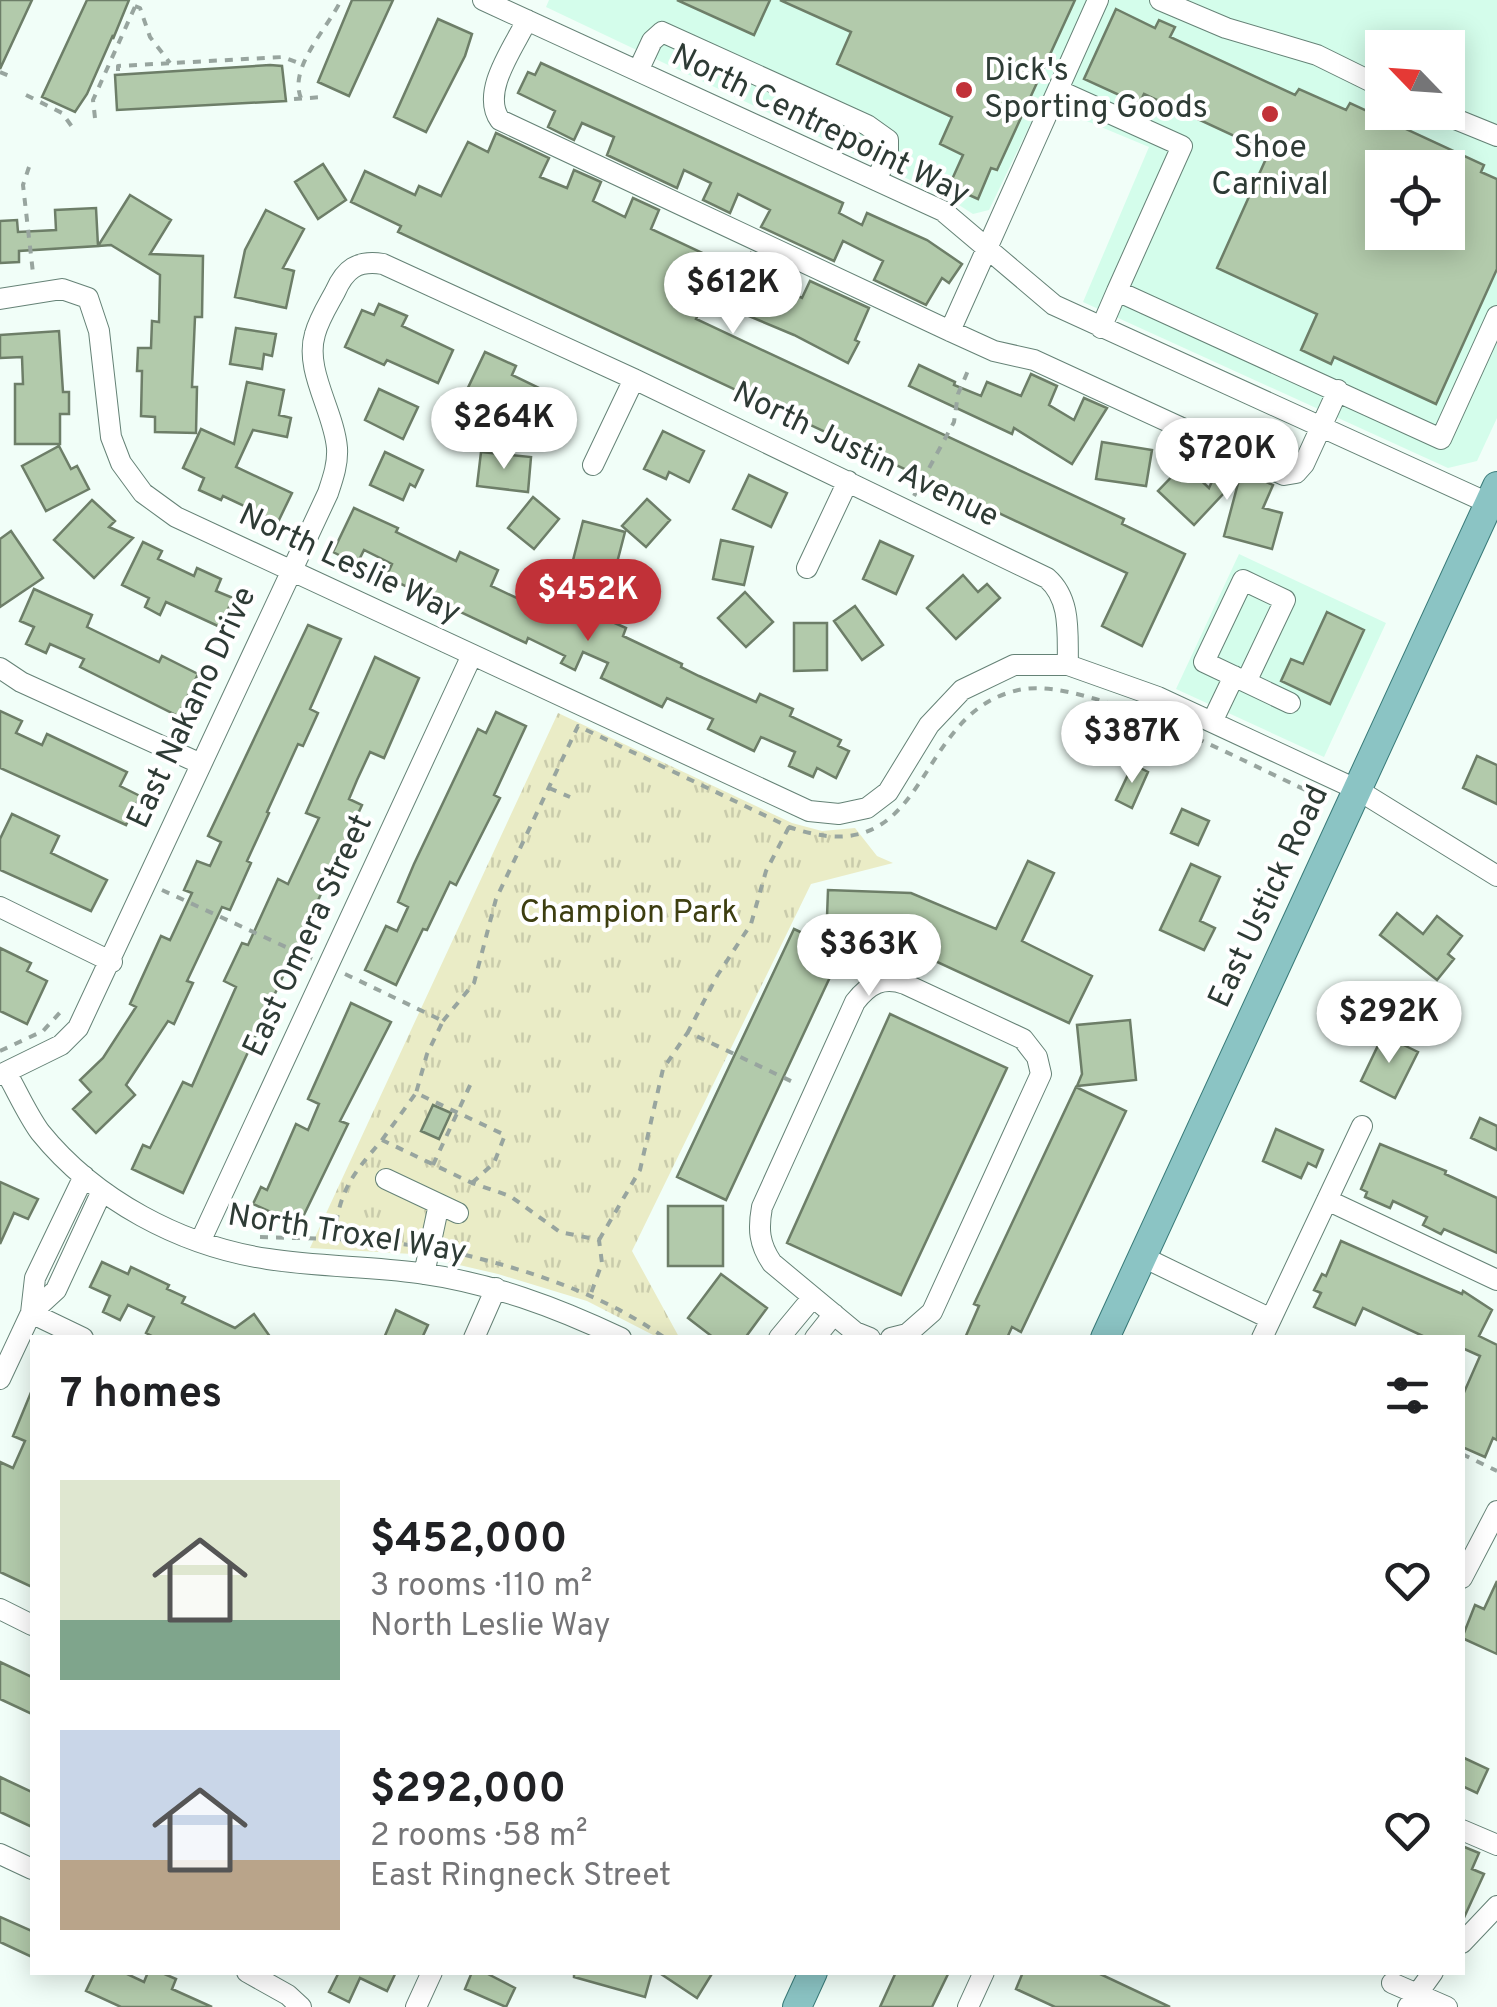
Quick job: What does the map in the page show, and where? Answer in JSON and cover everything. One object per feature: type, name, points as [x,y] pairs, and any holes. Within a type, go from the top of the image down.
[{"type":"main road","name":"East Ustick Road","points":[[1106,1335],[1494,499]]},
{"type":"main road","points":[[797,2007],[811,1975]]},
{"type":"street","name":"North Centrepoint Way","points":[[483,0],[942,212],[1054,306],[1320,428],[1494,499]]},
{"type":"street","points":[[950,331],[1098,0]]},
{"type":"street","points":[[1160,0],[1226,28],[1317,55],[1365,79]]},
{"type":"street","points":[[528,20],[495,90],[493,108],[500,120],[950,331],[994,351],[1034,360],[1284,475],[1301,469],[1338,390]]},
{"type":"street","points":[[638,71],[652,41],[662,32],[867,126],[888,140],[888,154],[876,180]]},
{"type":"street","points":[[1058,90],[1182,146],[1101,328]]},
{"type":"street","points":[[1465,123],[1497,136]]},
{"type":"street","name":"North Justin Avenue","points":[[350,267],[370,262],[382,264],[848,480],[1052,582],[1066,610],[1068,666]]},
{"type":"street","name":"East Nakano Drive","points":[[3,1074],[69,1039],[78,1028],[112,962],[199,763],[334,473],[334,428],[314,362],[314,338],[341,278],[350,267]]},
{"type":"street","name":"North Leslie Way","points":[[35,293],[62,289],[88,298],[99,330],[111,437],[121,463],[143,493],[176,518],[809,811],[839,814],[867,808],[888,792],[929,724],[962,690],[1014,664],[1068,666],[1158,697],[1358,790],[1497,876]]},
{"type":"street","points":[[1117,291],[1441,438],[1497,316]]},
{"type":"street","points":[[0,298],[35,293]]},
{"type":"street","points":[[593,465],[634,379]]},
{"type":"street","points":[[807,568],[848,480]]},
{"type":"street","points":[[1212,722],[1240,679],[1285,600],[1243,580],[1204,662],[1240,679],[1290,703]]},
{"type":"street","name":"East Omera Street","points":[[200,1242],[472,655]]},
{"type":"street","points":[[0,668],[21,682],[199,763]]},
{"type":"street","points":[[0,907],[112,962]]},
{"type":"street","points":[[862,1335],[772,1263],[762,1249],[759,1234],[762,1207],[856,1002],[864,989],[877,982],[898,981],[1024,1040],[1037,1056],[1039,1083],[932,1312],[900,1335]]},
{"type":"street","name":"North Troxel Way","points":[[3,1074],[39,1130],[84,1176],[148,1220],[200,1242],[264,1259],[424,1274],[496,1288],[540,1302],[614,1335]]},
{"type":"street","points":[[1142,1257],[1267,1328],[1362,1126]]},
{"type":"street","points":[[0,1380],[31,1313],[35,1278],[84,1176]]},
{"type":"street","points":[[386,1179],[448,1209],[424,1274]]},
{"type":"street","points":[[31,1313],[56,1290],[102,1191]]},
{"type":"street","points":[[1326,1200],[1497,1280]]},
{"type":"street","points":[[475,1335],[496,1288]]},
{"type":"street","points":[[782,1335],[814,1297]]},
{"type":"street","points":[[31,1313],[77,1335]]},
{"type":"street","points":[[816,1335],[834,1314]]},
{"type":"street","points":[[1465,1572],[1497,1511]]},
{"type":"street","points":[[0,1609],[30,1624]]},
{"type":"street","points":[[1465,1831],[1497,1846]]},
{"type":"street","points":[[0,1854],[30,1868]]},
{"type":"street","points":[[1465,1940],[1497,1906]]},
{"type":"street","points":[[253,1975],[301,2007]]},
{"type":"street","points":[[416,2007],[431,1975]]},
{"type":"street","points":[[975,2005],[983,1975]]},
{"type":"street","points":[[1413,2000],[1431,1975]]},
{"type":"street","points":[[1392,1982],[1413,2000],[1447,2007]]},
{"type":"path","points":[[324,97],[298,98],[300,68],[341,0]]},
{"type":"path","points":[[137,3],[150,38],[170,63]]},
{"type":"path","points":[[95,118],[92,100],[137,3]]},
{"type":"path","points":[[118,71],[118,66],[284,57],[300,68]]},
{"type":"path","points":[[0,72],[14,78]]},
{"type":"path","points":[[26,95],[62,113],[72,128]]},
{"type":"path","points":[[29,167],[23,184],[35,293]]},
{"type":"path","points":[[908,510],[954,422],[958,394],[970,366]]},
{"type":"path","points":[[549,788],[570,797]]},
{"type":"path","points":[[599,1240],[640,1170],[663,1069],[751,924],[766,871],[789,827]]},
{"type":"path","points":[[158,888],[316,961]]},
{"type":"path","points":[[339,972],[442,1022],[427,1054],[416,1094],[382,1140]]},
{"type":"path","points":[[0,1051],[43,1031],[69,999]]},
{"type":"path","points":[[688,1032],[815,1092]]},
{"type":"path","points":[[433,1165],[473,1079]]},
{"type":"path","points":[[416,1094],[505,1135],[494,1164],[472,1183]]},
{"type":"path","points":[[1465,1455],[1497,1470]]},
{"type":"shaded area","points":[[549,0],[1497,0],[1497,418],[1477,461],[1448,468],[1083,302],[1149,147],[1041,102],[989,210],[973,214],[948,198],[546,7]]},
{"type":"shaded area","points":[[1239,554],[1386,623],[1324,757],[1176,689]]},
{"type":"green space","name":"Champion Park","points":[[558,713],[792,823],[822,831],[855,828],[877,856],[893,863],[811,884],[632,1251],[678,1335],[653,1335],[587,1301],[498,1274],[412,1254],[310,1248]]},
{"type":"building","points":[[0,0],[32,0],[0,69]]},
{"type":"building","points":[[87,0],[129,0],[75,112],[42,97]]},
{"type":"building","points":[[352,0],[393,0],[349,96],[318,82]]},
{"type":"building","points":[[677,0],[770,0],[754,35]]},
{"type":"building","name":"Dick's Sporting Goods","points":[[780,0],[1075,0],[997,170],[991,168],[978,199],[949,186],[963,155],[940,144],[952,117],[837,64],[851,32]]},
{"type":"building","points":[[1116,9],[1155,28],[1159,20],[1175,27],[1170,37],[1295,95],[1299,89],[1346,110],[1350,103],[1365,110],[1365,130],[1408,130],[1452,150],[1365,150],[1365,250],[1465,250],[1465,156],[1484,165],[1481,172],[1497,179],[1497,269],[1436,404],[1334,357],[1331,364],[1301,350],[1317,314],[1217,268],[1269,152],[1144,94],[1139,104],[1084,79]]},
{"type":"building","points":[[438,19],[472,34],[465,56],[426,132],[394,117]]},
{"type":"building","points":[[541,63],[843,203],[839,213],[862,225],[867,213],[927,240],[962,264],[949,283],[942,278],[926,305],[874,280],[883,261],[843,241],[834,261],[761,227],[770,210],[738,194],[730,213],[703,200],[711,183],[684,170],[677,188],[607,155],[614,137],[582,123],[574,140],[548,127],[555,111],[518,93],[528,72],[535,75]]},
{"type":"building","points":[[282,66],[286,101],[117,110],[115,75]]},
{"type":"building","points":[[496,133],[549,158],[540,177],[567,188],[574,170],[601,182],[593,201],[625,217],[633,198],[659,210],[651,229],[743,272],[751,253],[777,265],[769,284],[802,298],[810,281],[869,308],[848,363],[706,298],[696,319],[1124,519],[1122,524],[1185,554],[1142,646],[1102,626],[1127,573],[398,232],[401,226],[351,202],[365,171],[415,195],[419,186],[441,196],[468,142],[488,152]]},
{"type":"building","points":[[323,164],[346,200],[318,219],[295,182]]},
{"type":"building","points":[[130,195],[171,220],[150,254],[203,256],[202,317],[195,317],[192,387],[197,387],[196,433],[155,432],[155,417],[141,416],[138,348],[151,348],[152,321],[159,322],[160,275],[111,245],[98,246]]},
{"type":"building","points":[[96,208],[98,246],[19,251],[19,262],[0,263],[0,221],[17,220],[18,232],[56,230],[55,210]]},
{"type":"building","points":[[266,210],[304,229],[283,268],[294,271],[286,308],[235,297],[245,250]]},
{"type":"building","points":[[379,304],[407,316],[402,326],[453,350],[438,383],[387,360],[384,365],[345,347],[362,310],[374,315]]},
{"type":"building","points":[[236,328],[276,334],[272,356],[264,354],[262,369],[230,364]]},
{"type":"building","points":[[59,331],[63,392],[69,392],[69,414],[60,414],[60,444],[15,444],[15,384],[23,384],[22,357],[0,358],[0,335]]},
{"type":"building","points":[[485,352],[516,366],[512,375],[564,400],[550,430],[466,392]]},
{"type":"building","points":[[919,365],[981,396],[987,382],[1021,396],[1031,374],[1057,386],[1049,405],[1074,420],[1084,398],[1107,408],[1072,464],[1014,428],[1012,434],[909,386]]},
{"type":"building","points":[[247,382],[284,390],[279,415],[291,418],[287,437],[253,430],[236,467],[292,493],[278,522],[223,496],[221,500],[199,490],[204,478],[183,468],[201,429],[234,444]]},
{"type":"building","points":[[379,389],[418,407],[403,439],[365,420]]},
{"type":"building","points":[[663,431],[704,451],[689,482],[669,472],[666,479],[644,469]]},
{"type":"building","points":[[1102,442],[1152,450],[1146,486],[1096,479]]},
{"type":"building","points":[[59,446],[71,469],[77,466],[89,489],[46,511],[22,466]]},
{"type":"building","points":[[385,452],[423,470],[415,487],[410,484],[403,500],[370,485]]},
{"type":"building","points":[[481,452],[531,457],[528,492],[477,486]]},
{"type":"building","points":[[1221,461],[1273,485],[1263,508],[1282,513],[1272,549],[1224,536],[1240,476],[1194,525],[1158,491],[1184,464],[1209,488]]},
{"type":"building","points":[[749,475],[787,493],[771,527],[733,509]]},
{"type":"building","points":[[533,497],[559,519],[534,549],[508,528]]},
{"type":"building","points":[[647,499],[670,520],[646,547],[622,526]]},
{"type":"building","points":[[92,500],[115,521],[109,527],[133,538],[94,578],[54,540]]},
{"type":"building","points":[[354,508],[456,561],[460,552],[498,570],[491,586],[558,617],[565,601],[626,628],[623,636],[699,676],[756,702],[760,694],[793,709],[790,716],[841,740],[838,746],[849,751],[836,778],[817,768],[813,777],[789,766],[795,752],[761,737],[754,751],[708,729],[713,719],[667,698],[662,707],[601,678],[608,663],[583,652],[575,670],[561,663],[565,656],[528,638],[526,643],[386,577],[392,564],[364,550],[357,564],[333,552]]},
{"type":"building","points":[[583,521],[625,532],[612,582],[570,572]]},
{"type":"building","points":[[11,531],[43,578],[0,607],[0,539]]},
{"type":"building","points":[[721,540],[753,547],[744,585],[713,579]]},
{"type":"building","points":[[880,541],[913,556],[896,594],[863,579]]},
{"type":"building","points":[[143,542],[162,551],[158,559],[194,576],[197,568],[221,579],[216,591],[233,598],[220,627],[166,602],[160,615],[145,607],[149,598],[122,585]]},
{"type":"building","points":[[963,575],[978,592],[987,584],[1000,598],[956,639],[927,608]]},
{"type":"building","points":[[34,589],[92,615],[87,627],[159,662],[162,656],[198,674],[178,716],[80,667],[84,659],[50,644],[46,653],[26,644],[34,627],[20,621]]},
{"type":"building","points":[[745,592],[773,622],[746,647],[718,618]]},
{"type":"building","points":[[855,606],[883,645],[862,660],[834,621]]},
{"type":"building","points":[[1327,612],[1364,630],[1330,704],[1281,681],[1291,659],[1303,664]]},
{"type":"building","points":[[794,623],[827,623],[827,670],[794,671]]},
{"type":"building","points":[[308,625],[341,639],[310,709],[318,713],[303,746],[298,744],[267,812],[247,861],[251,863],[230,910],[222,907],[187,981],[193,983],[174,1024],[168,1021],[126,1085],[135,1095],[96,1133],[73,1109],[91,1092],[80,1080],[103,1058],[136,1007],[130,1004],[161,936],[170,940],[192,893],[184,890],[197,861],[210,866],[221,842],[208,836]]},
{"type":"building","points":[[375,657],[419,678],[384,758],[370,752],[357,780],[349,799],[362,805],[183,1193],[132,1169],[143,1145],[150,1148],[183,1082],[192,1086],[236,987],[224,981],[242,943],[248,945],[278,879],[288,884],[319,818],[306,813]]},
{"type":"building","points":[[0,711],[22,721],[16,733],[42,745],[47,734],[127,772],[120,786],[140,796],[126,825],[0,768]]},
{"type":"building","points":[[496,712],[526,726],[494,795],[500,798],[456,885],[450,882],[396,985],[365,970],[386,926],[397,931],[408,907],[398,902],[414,864],[478,729],[486,733]]},
{"type":"building","points":[[1477,756],[1497,765],[1497,804],[1463,788]]},
{"type":"building","points":[[1133,764],[1148,772],[1132,808],[1116,800]]},
{"type":"building","points":[[1182,809],[1209,821],[1198,845],[1171,833]]},
{"type":"building","points":[[12,814],[59,836],[51,853],[107,880],[91,911],[0,870],[0,839]]},
{"type":"building","points":[[1028,861],[1054,873],[1022,941],[1092,976],[1069,1023],[905,947],[845,945],[726,1200],[677,1177],[794,929],[826,944],[828,890],[911,893],[996,929]]},
{"type":"building","points":[[1191,864],[1220,877],[1200,921],[1215,928],[1204,950],[1160,930]]},
{"type":"building","points":[[1397,913],[1423,934],[1437,916],[1462,936],[1448,954],[1454,959],[1437,980],[1380,935]]},
{"type":"building","points":[[0,948],[31,963],[27,971],[47,981],[27,1024],[0,1011]]},
{"type":"building","points":[[351,1003],[391,1022],[340,1121],[348,1124],[299,1225],[253,1204],[261,1187],[267,1190],[296,1124],[308,1130],[319,1104],[308,1099]]},
{"type":"building","points":[[890,1014],[1007,1068],[901,1295],[787,1243]]},
{"type":"building","points":[[1130,1020],[1136,1080],[1077,1086],[1082,1074],[1077,1025]]},
{"type":"building","points":[[1383,1035],[1418,1052],[1395,1098],[1361,1081]]},
{"type":"building","points":[[1076,1087],[1126,1111],[1021,1332],[1012,1327],[1008,1335],[966,1335],[979,1306],[974,1304]]},
{"type":"building","points":[[433,1105],[451,1113],[439,1139],[421,1131]]},
{"type":"building","points":[[1480,1118],[1497,1126],[1497,1150],[1471,1138]]},
{"type":"building","points":[[1276,1129],[1323,1150],[1316,1167],[1308,1163],[1301,1178],[1263,1161]]},
{"type":"building","points":[[1380,1144],[1446,1171],[1445,1174],[1497,1198],[1497,1253],[1444,1229],[1441,1234],[1423,1225],[1427,1217],[1393,1201],[1390,1208],[1365,1197],[1367,1192],[1361,1189]]},
{"type":"building","points":[[0,1182],[38,1199],[28,1219],[14,1213],[0,1244]]},
{"type":"building","points":[[668,1206],[723,1206],[723,1266],[668,1266]]},
{"type":"building","points":[[1341,1241],[1462,1294],[1463,1291],[1492,1310],[1479,1336],[1497,1345],[1497,1440],[1493,1438],[1485,1457],[1465,1448],[1465,1390],[1480,1356],[1465,1349],[1465,1335],[1421,1335],[1363,1308],[1355,1325],[1314,1307],[1321,1293],[1314,1290],[1322,1274],[1326,1276]]},
{"type":"building","points":[[102,1262],[128,1274],[131,1267],[169,1285],[167,1289],[185,1297],[182,1303],[235,1328],[254,1314],[269,1335],[150,1335],[146,1333],[154,1317],[128,1305],[120,1320],[103,1312],[110,1296],[90,1287]]},
{"type":"building","points":[[721,1274],[767,1308],[747,1335],[710,1335],[688,1318]]},
{"type":"building","points":[[396,1310],[428,1325],[423,1335],[385,1335]]},
{"type":"building","points":[[30,1395],[30,1586],[0,1572],[0,1462],[13,1468],[25,1441],[13,1436]]},
{"type":"building","points":[[1497,1581],[1497,1654],[1465,1639],[1475,1605],[1484,1609]]},
{"type":"building","points":[[0,1662],[30,1676],[30,1713],[0,1699]]},
{"type":"building","points":[[1465,1758],[1488,1769],[1477,1793],[1465,1787]]},
{"type":"building","points":[[0,1777],[30,1791],[30,1826],[0,1812]]},
{"type":"building","points":[[1465,1847],[1479,1853],[1472,1869],[1484,1874],[1465,1915]]},
{"type":"building","points":[[0,1917],[30,1930],[30,1956],[0,1942]]},
{"type":"building","points":[[94,1975],[129,1975],[144,1982],[147,1975],[167,1975],[176,1979],[172,1989],[212,2007],[121,2007],[86,1991]]},
{"type":"building","points":[[338,1975],[395,1975],[387,1991],[360,1978],[349,2002],[329,1992]]},
{"type":"building","points":[[471,1975],[490,1975],[515,1988],[506,2007],[465,1989]]},
{"type":"building","points":[[574,1975],[651,1975],[645,1997]]},
{"type":"building","points":[[662,1975],[711,1975],[697,1998]]},
{"type":"building","points":[[895,1975],[948,1975],[932,2007],[880,2007]]},
{"type":"building","points":[[1022,1975],[1102,1975],[1170,2007],[1055,2007],[1016,1989]]},
{"type":"place","name":"Dick's Sporting Goods","points":[[964,90]]},
{"type":"place","name":"Shoe Carnival","points":[[1270,114]]}]
